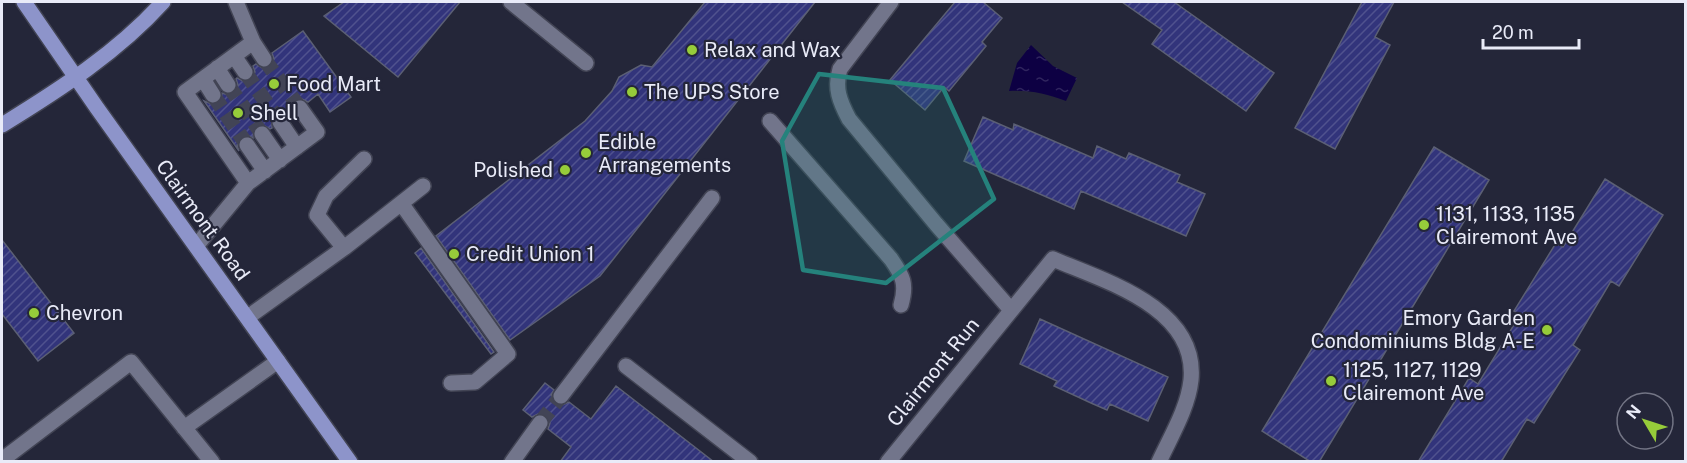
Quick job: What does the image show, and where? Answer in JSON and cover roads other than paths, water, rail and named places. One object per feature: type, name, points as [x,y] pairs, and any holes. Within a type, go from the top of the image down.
[{"type":"main road","name":"Clairmont Road","points":[[24,2],[350,462]]},
{"type":"main road","points":[[2,125],[119,45],[163,2]]},
{"type":"street","points":[[236,2],[253,42],[264,59]]},
{"type":"street","points":[[511,2],[586,63]]},
{"type":"street","points":[[891,2],[840,69],[836,81],[841,105],[849,119],[936,224],[1011,310]]},
{"type":"street","points":[[248,183],[185,92],[253,42]]},
{"type":"street","points":[[234,56],[245,72]]},
{"type":"street","points":[[217,68],[228,85]]},
{"type":"street","points":[[203,79],[213,95]]},
{"type":"street","points":[[197,245],[248,183],[317,132],[300,108]]},
{"type":"street","points":[[280,122],[297,147]]},
{"type":"street","points":[[770,122],[891,259],[902,275],[905,292],[901,305]]},
{"type":"street","points":[[262,134],[280,160]]},
{"type":"street","points":[[248,145],[265,171]]},
{"type":"street","points":[[344,248],[317,215],[326,196],[364,159]]},
{"type":"street","points":[[248,317],[344,248],[423,186]]},
{"type":"street","points":[[561,396],[712,198]]},
{"type":"street","points":[[401,203],[508,354],[475,382],[451,383]]},
{"type":"street","name":"Clairmont Run","points":[[888,462],[1053,259],[1150,304],[1167,317],[1178,330],[1191,364],[1191,382],[1184,406],[1159,462]]},
{"type":"street","points":[[184,428],[278,361]]},
{"type":"street","points":[[2,460],[131,362],[212,462]]},
{"type":"street","points":[[626,366],[750,462]]},
{"type":"street","points":[[512,462],[540,423]]},
{"type":"water","points":[[1031,45],[1053,66],[1077,78],[1066,101],[1038,93],[1009,91],[1017,63]]},
{"type":"tunnel","points":[[264,59],[300,108]]},
{"type":"tunnel","points":[[245,72],[280,122]]},
{"type":"tunnel","points":[[228,85],[262,134]]},
{"type":"tunnel","points":[[213,95],[247,145]]},
{"type":"tunnel","points":[[540,423],[561,396]]},
{"type":"place","name":"Relax and Wax","points":[[692,50]]},
{"type":"place","name":"Food Mart","points":[[274,84]]},
{"type":"place","name":"The UPS Store","points":[[632,92]]},
{"type":"place","name":"Shell","points":[[238,113]]},
{"type":"place","name":"Edible Arrangements","points":[[586,153]]},
{"type":"place","name":"Polished","points":[[565,170]]},
{"type":"place","name":"1131, 1133, 1135 Clairemont Ave","points":[[1424,225]]},
{"type":"place","name":"Credit Union 1","points":[[454,254]]},
{"type":"place","name":"Chevron","points":[[34,313]]},
{"type":"place","name":"Emory Garden Condominiums Bldg A-E","points":[[1547,330]]},
{"type":"place","name":"1125, 1127, 1129 Clairemont Ave","points":[[1331,381]]}]
